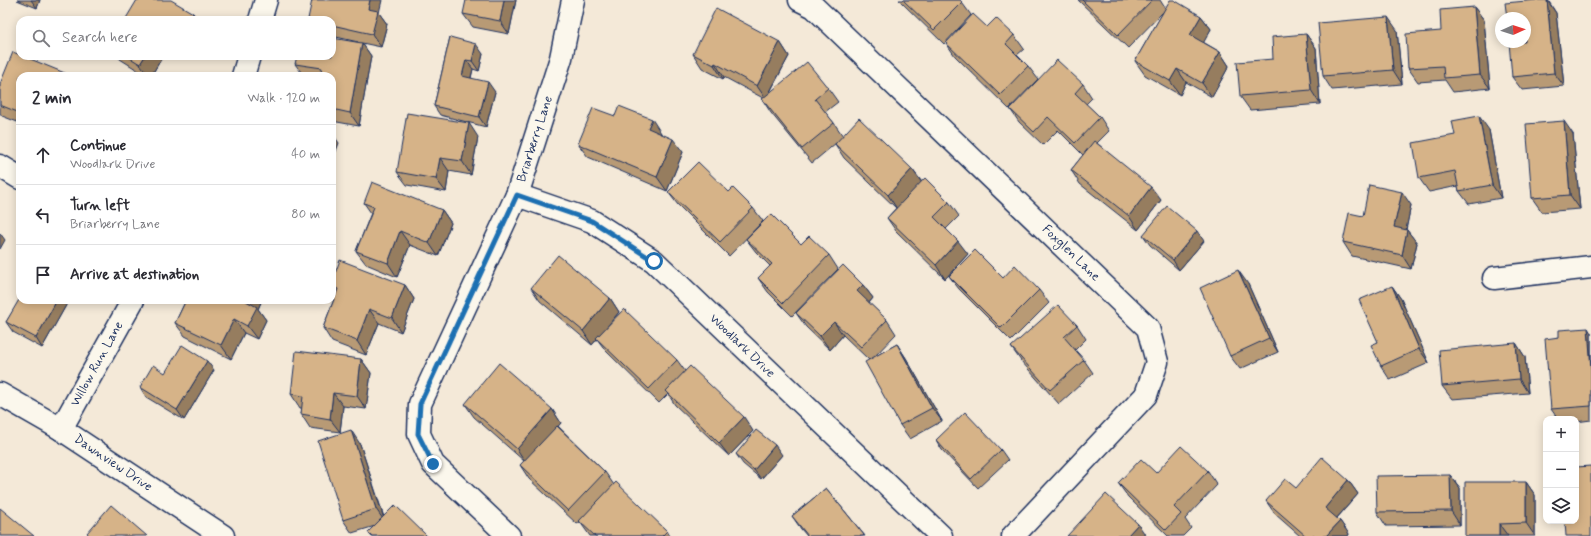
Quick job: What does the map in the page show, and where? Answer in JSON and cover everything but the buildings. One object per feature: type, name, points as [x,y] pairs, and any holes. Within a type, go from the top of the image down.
[{"type":"street","points":[[261,16],[266,0]]},
{"type":"street","name":"Briarberry Lane","points":[[509,536],[433,464],[418,434],[420,404],[517,195],[561,58],[573,0]]},
{"type":"street","name":"Foxglen Lane","points":[[800,0],[814,7],[1148,328],[1157,362],[1146,395],[1012,536]]},
{"type":"street","points":[[244,72],[248,60]]},
{"type":"street","points":[[0,166],[16,176]]},
{"type":"street","name":"Woodlark Drive","points":[[517,195],[592,221],[654,261],[941,536]]},
{"type":"street","points":[[1494,278],[1591,267]]},
{"type":"street","name":"Willow Run Lane","points":[[61,429],[131,304]]},
{"type":"street","name":"Dawnview Drive","points":[[0,394],[61,429],[223,536]]},
{"type":"route","points":[[433,464],[418,434],[420,404],[517,195],[592,221],[654,261]]}]
